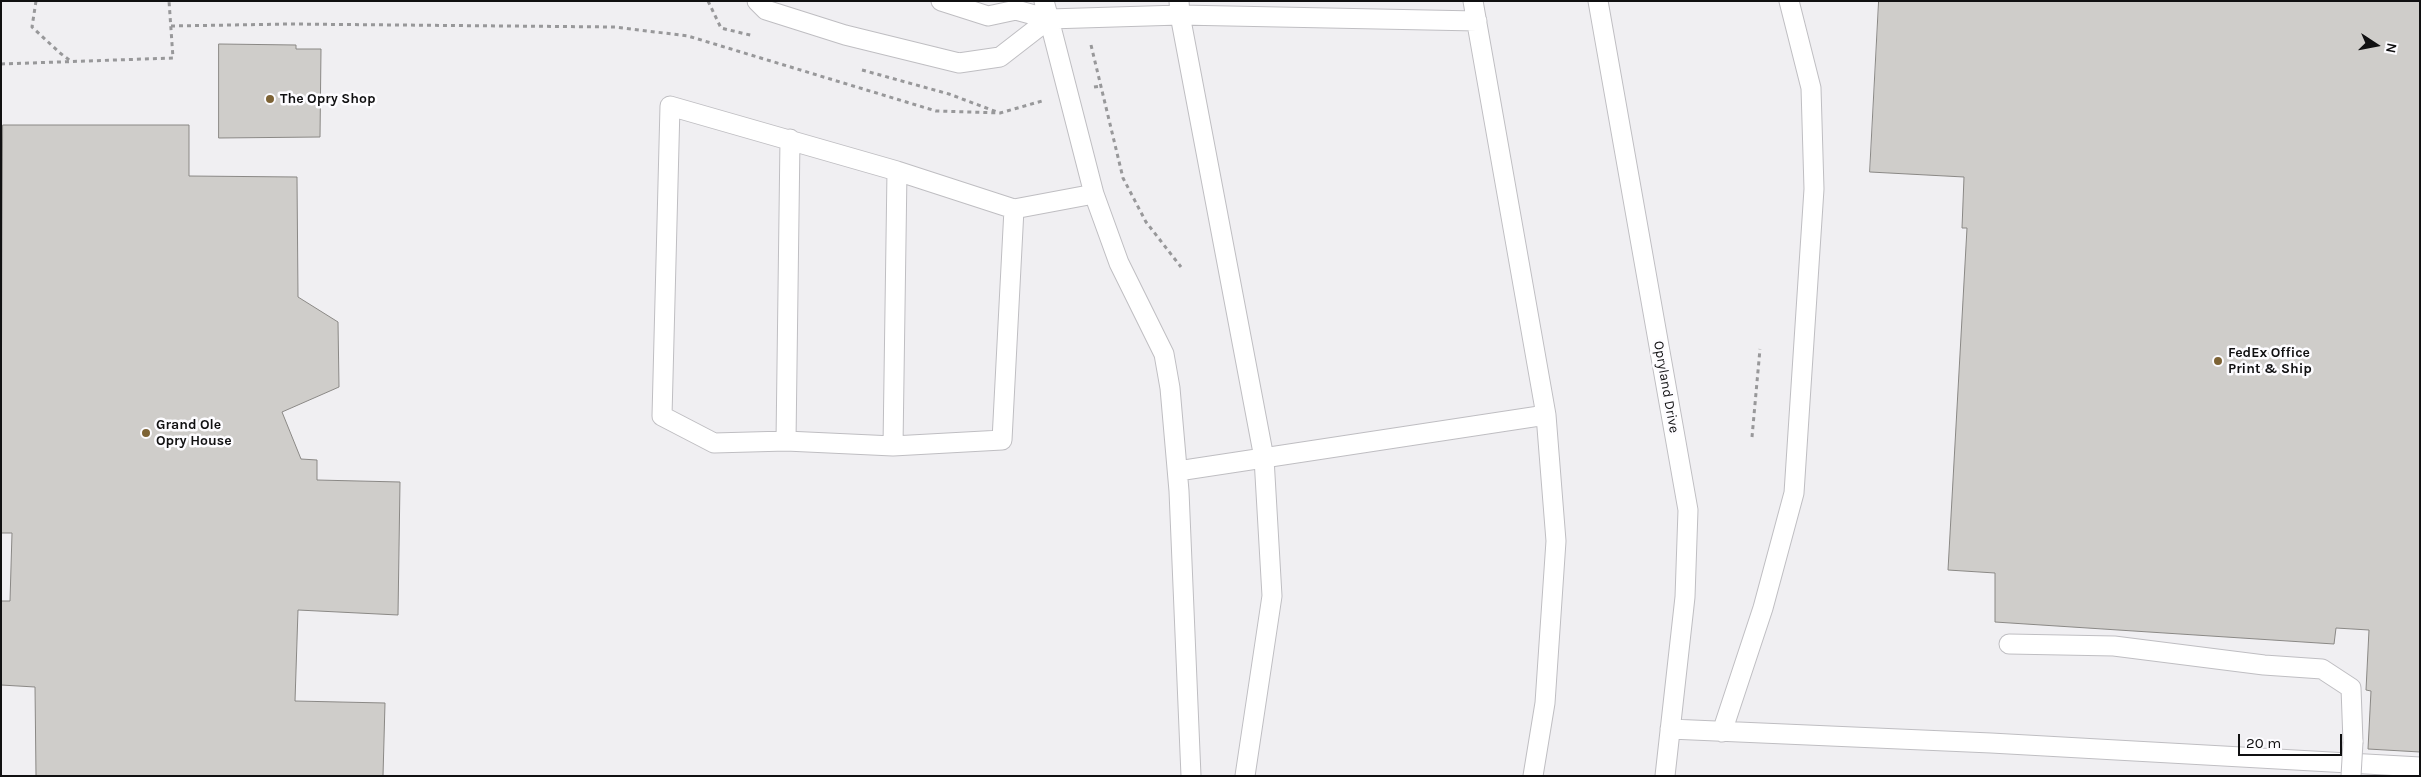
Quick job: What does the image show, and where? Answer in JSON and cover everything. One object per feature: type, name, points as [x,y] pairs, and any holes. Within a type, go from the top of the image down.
[{"type":"lane","points":[[757,1],[766,10],[845,35],[959,63],[1000,57],[1046,10]]},
{"type":"lane","points":[[941,1],[988,16],[1016,10],[1046,10],[1084,18],[1179,8],[1477,21]]},
{"type":"lane","points":[[1473,1],[1546,415],[1556,542],[1545,703],[1533,776]]},
{"type":"lane","name":"Opryland Drive","points":[[1598,1],[1688,510],[1685,597],[1664,776]]},
{"type":"lane","points":[[1722,732],[1763,608],[1794,493],[1814,188],[1811,88],[1789,1]]},
{"type":"lane","points":[[1179,8],[1264,458],[1272,596],[1245,776]]},
{"type":"lane","points":[[1046,10],[1094,194],[1120,263],[1164,354],[1170,388],[1178,471],[1191,776]]},
{"type":"lane","points":[[1014,210],[1002,440],[893,446],[786,441],[714,443],[662,416],[670,106],[897,171],[1014,210],[1094,194]]},
{"type":"lane","points":[[786,441],[790,139]]},
{"type":"lane","points":[[893,446],[897,171]]},
{"type":"lane","points":[[1178,471],[1546,415]]},
{"type":"lane","points":[[2009,644],[2114,646],[2322,669],[2351,688],[2353,742],[2351,776]]},
{"type":"lane","points":[[1670,729],[1990,743],[2420,767]]},
{"type":"path","points":[[36,1],[32,27],[72,62]]},
{"type":"path","points":[[1,64],[173,58],[169,1]]},
{"type":"path","points":[[1084,18],[1123,178],[1146,222],[1182,267]]},
{"type":"path","points":[[171,26],[290,24],[615,27],[688,36],[936,111],[1000,113],[1101,86]]},
{"type":"path","points":[[1752,437],[1760,349]]},
{"type":"building","points":[[1879,1],[2420,1],[2420,752],[2368,749],[2371,691],[2366,690],[2369,630],[2336,628],[2334,644],[1995,622],[1995,573],[1948,570],[1967,228],[1962,228],[1964,177],[1870,172]]},
{"type":"building","name":"The Opry Shop","points":[[219,44],[296,45],[296,49],[321,49],[320,137],[219,138]]},
{"type":"building","name":"Grand Ole Opry House","points":[[3,125],[189,125],[189,176],[297,177],[298,297],[338,322],[339,387],[282,412],[301,459],[317,460],[317,480],[400,482],[398,615],[298,610],[295,701],[385,703],[383,776],[36,776],[35,687],[1,685],[1,601],[10,601],[12,533],[1,533]]},
{"type":"place","name":"The Opry Shop","points":[[270,99]]},
{"type":"place","name":"FedEx Office Print & Ship","points":[[2218,361]]},
{"type":"place","name":"Grand Ole Opry House","points":[[146,433]]}]
